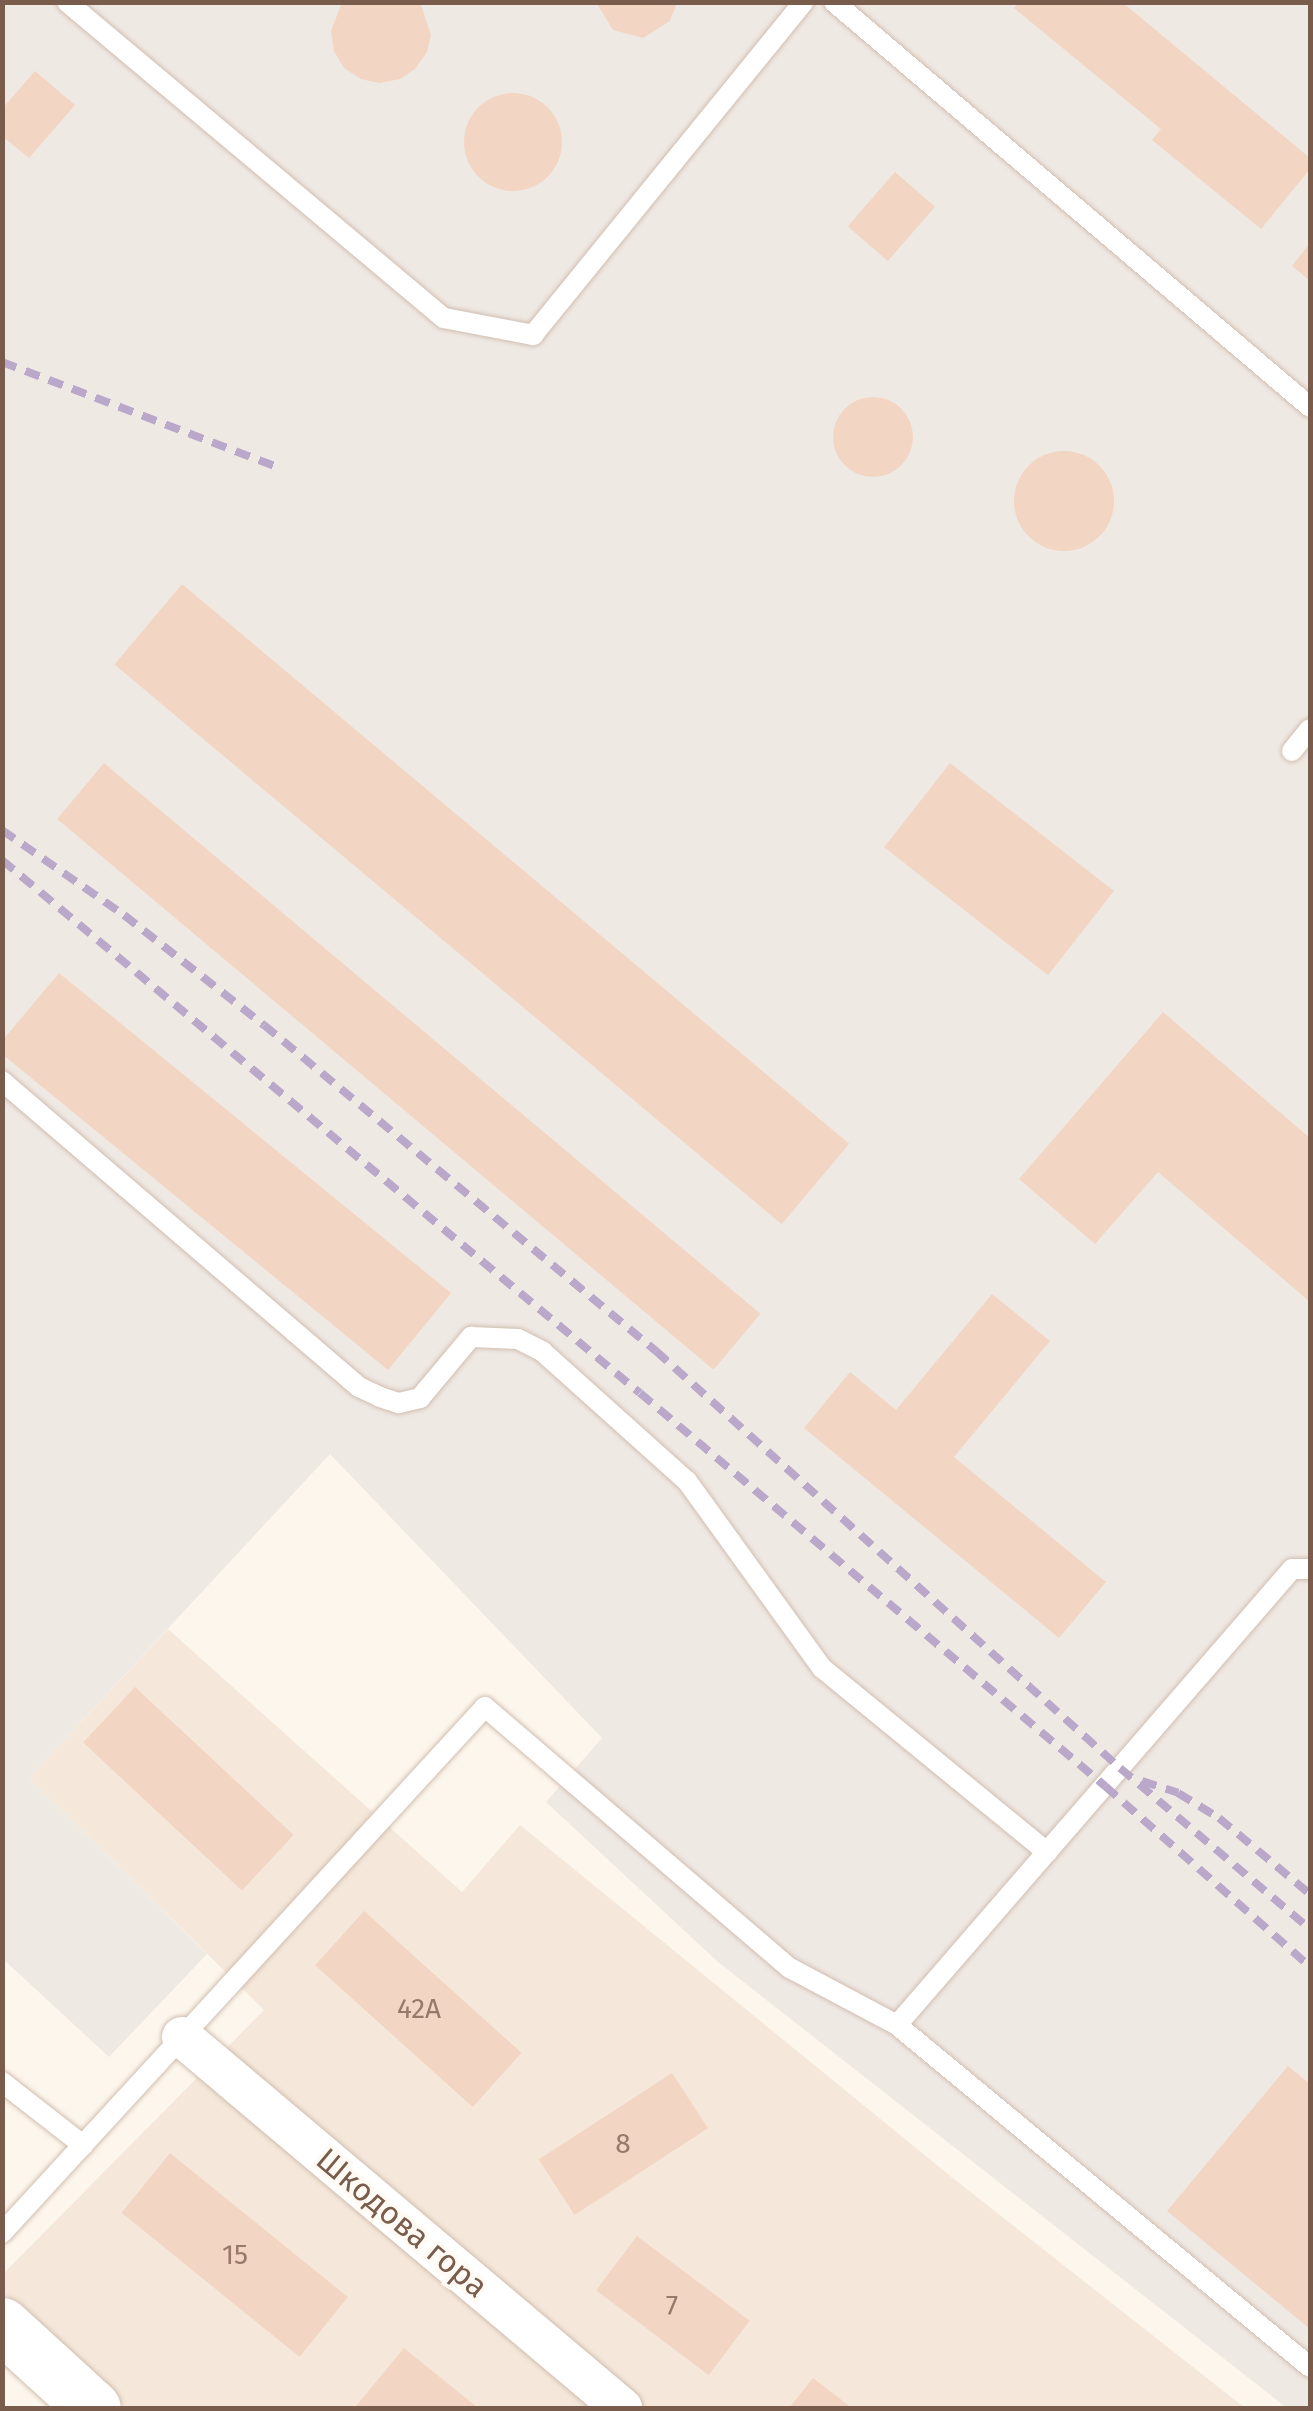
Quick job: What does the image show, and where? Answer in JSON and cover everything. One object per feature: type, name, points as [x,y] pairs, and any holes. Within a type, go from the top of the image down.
[{"type":"street","name":"Шкодова гора","points":[[182,2037],[622,2408]]},
{"type":"street","points":[[2,2325],[93,2408]]},
{"type":"lane","points":[[68,2],[444,318],[533,335],[804,2]]},
{"type":"lane","points":[[834,2],[1310,407]]},
{"type":"lane","points":[[1292,752],[1310,729]]},
{"type":"lane","points":[[2,1081],[359,1387],[398,1403],[420,1398],[471,1338],[518,1339],[542,1352],[686,1481],[822,1668],[1047,1852]]},
{"type":"lane","points":[[897,2025],[1292,1569],[1310,1570]]},
{"type":"lane","points":[[2,2233],[485,1708],[790,1968],[897,2025],[1310,2368]]},
{"type":"lane","points":[[2,2082],[83,2145]]},
{"type":"shaded area","points":[[2,3],[1310,3],[1310,2408],[1287,2408],[718,1962],[546,1802],[602,1738],[330,1454],[29,1778],[207,1954],[109,2057],[3,1959]]},
{"type":"shaded area","points":[[168,1629],[462,1892],[520,1825],[954,2179],[1245,2408],[127,2408],[3,2292],[2,2275],[264,2010],[29,1778]]},
{"type":"building","points":[[342,2],[420,2],[431,35],[427,52],[415,69],[400,79],[379,83],[361,79],[344,68],[334,51],[331,31]]},
{"type":"building","points":[[596,2],[677,2],[670,21],[643,38],[613,30]]},
{"type":"building","points":[[1019,2],[1122,2],[1310,158],[1310,169],[1261,229],[1152,140],[1161,129],[1014,8]]},
{"type":"building","points":[[35,71],[75,105],[29,158],[2,136],[2,109]]},
{"type":"building","points":[[513,93],[532,96],[548,107],[559,123],[559,161],[548,177],[532,188],[513,191],[494,188],[478,177],[467,161],[464,142],[467,123],[478,107],[494,96]]},
{"type":"building","points":[[895,172],[935,207],[888,261],[848,226]]},
{"type":"building","points":[[1310,243],[1310,281],[1292,266]]},
{"type":"building","points":[[865,397],[881,397],[902,408],[913,437],[902,466],[881,477],[865,477],[851,471],[839,459],[833,445],[833,429],[839,415],[851,403]]},
{"type":"building","points":[[1064,451],[1083,455],[1099,466],[1110,482],[1114,501],[1110,520],[1099,536],[1083,547],[1064,551],[1045,547],[1029,536],[1018,520],[1014,501],[1018,482],[1029,466],[1045,455]]},
{"type":"building","points":[[182,584],[849,1144],[782,1224],[115,664]]},
{"type":"building","points":[[104,763],[761,1314],[714,1370],[57,819]]},
{"type":"building","points":[[950,763],[1114,891],[1048,975],[884,847]]},
{"type":"building","points":[[59,973],[451,1293],[388,1370],[2,1054],[2,1041]]},
{"type":"building","points":[[1163,1012],[1310,1138],[1310,1302],[1158,1172],[1095,1244],[1019,1179]]},
{"type":"building","points":[[992,1294],[1050,1341],[954,1457],[1106,1582],[1059,1638],[804,1428],[850,1372],[896,1410]]},
{"type":"building","points":[[135,1687],[294,1835],[242,1891],[83,1743]]},
{"type":"building","points":[[364,1911],[522,2053],[473,2107],[315,1965]]},
{"type":"building","points":[[1288,2066],[1310,2084],[1310,2329],[1167,2211]]},
{"type":"building","points":[[672,2073],[708,2128],[575,2215],[539,2160]]},
{"type":"building","points":[[170,2153],[348,2297],[300,2357],[122,2213]]},
{"type":"building","points":[[637,2236],[750,2321],[709,2375],[596,2290]]},
{"type":"building","points":[[404,2348],[478,2408],[356,2406]]},
{"type":"building","points":[[813,2378],[852,2408],[789,2408]]},
{"type":"railway","points":[[2,362],[274,466]]},
{"type":"railway","points":[[2,830],[124,915],[264,1025],[656,1351],[1120,1768],[1310,1929]]},
{"type":"railway","points":[[2,860],[1105,1786],[1310,1967]]},
{"type":"railway","points":[[1142,1781],[1178,1793],[1219,1818],[1310,1894]]}]
